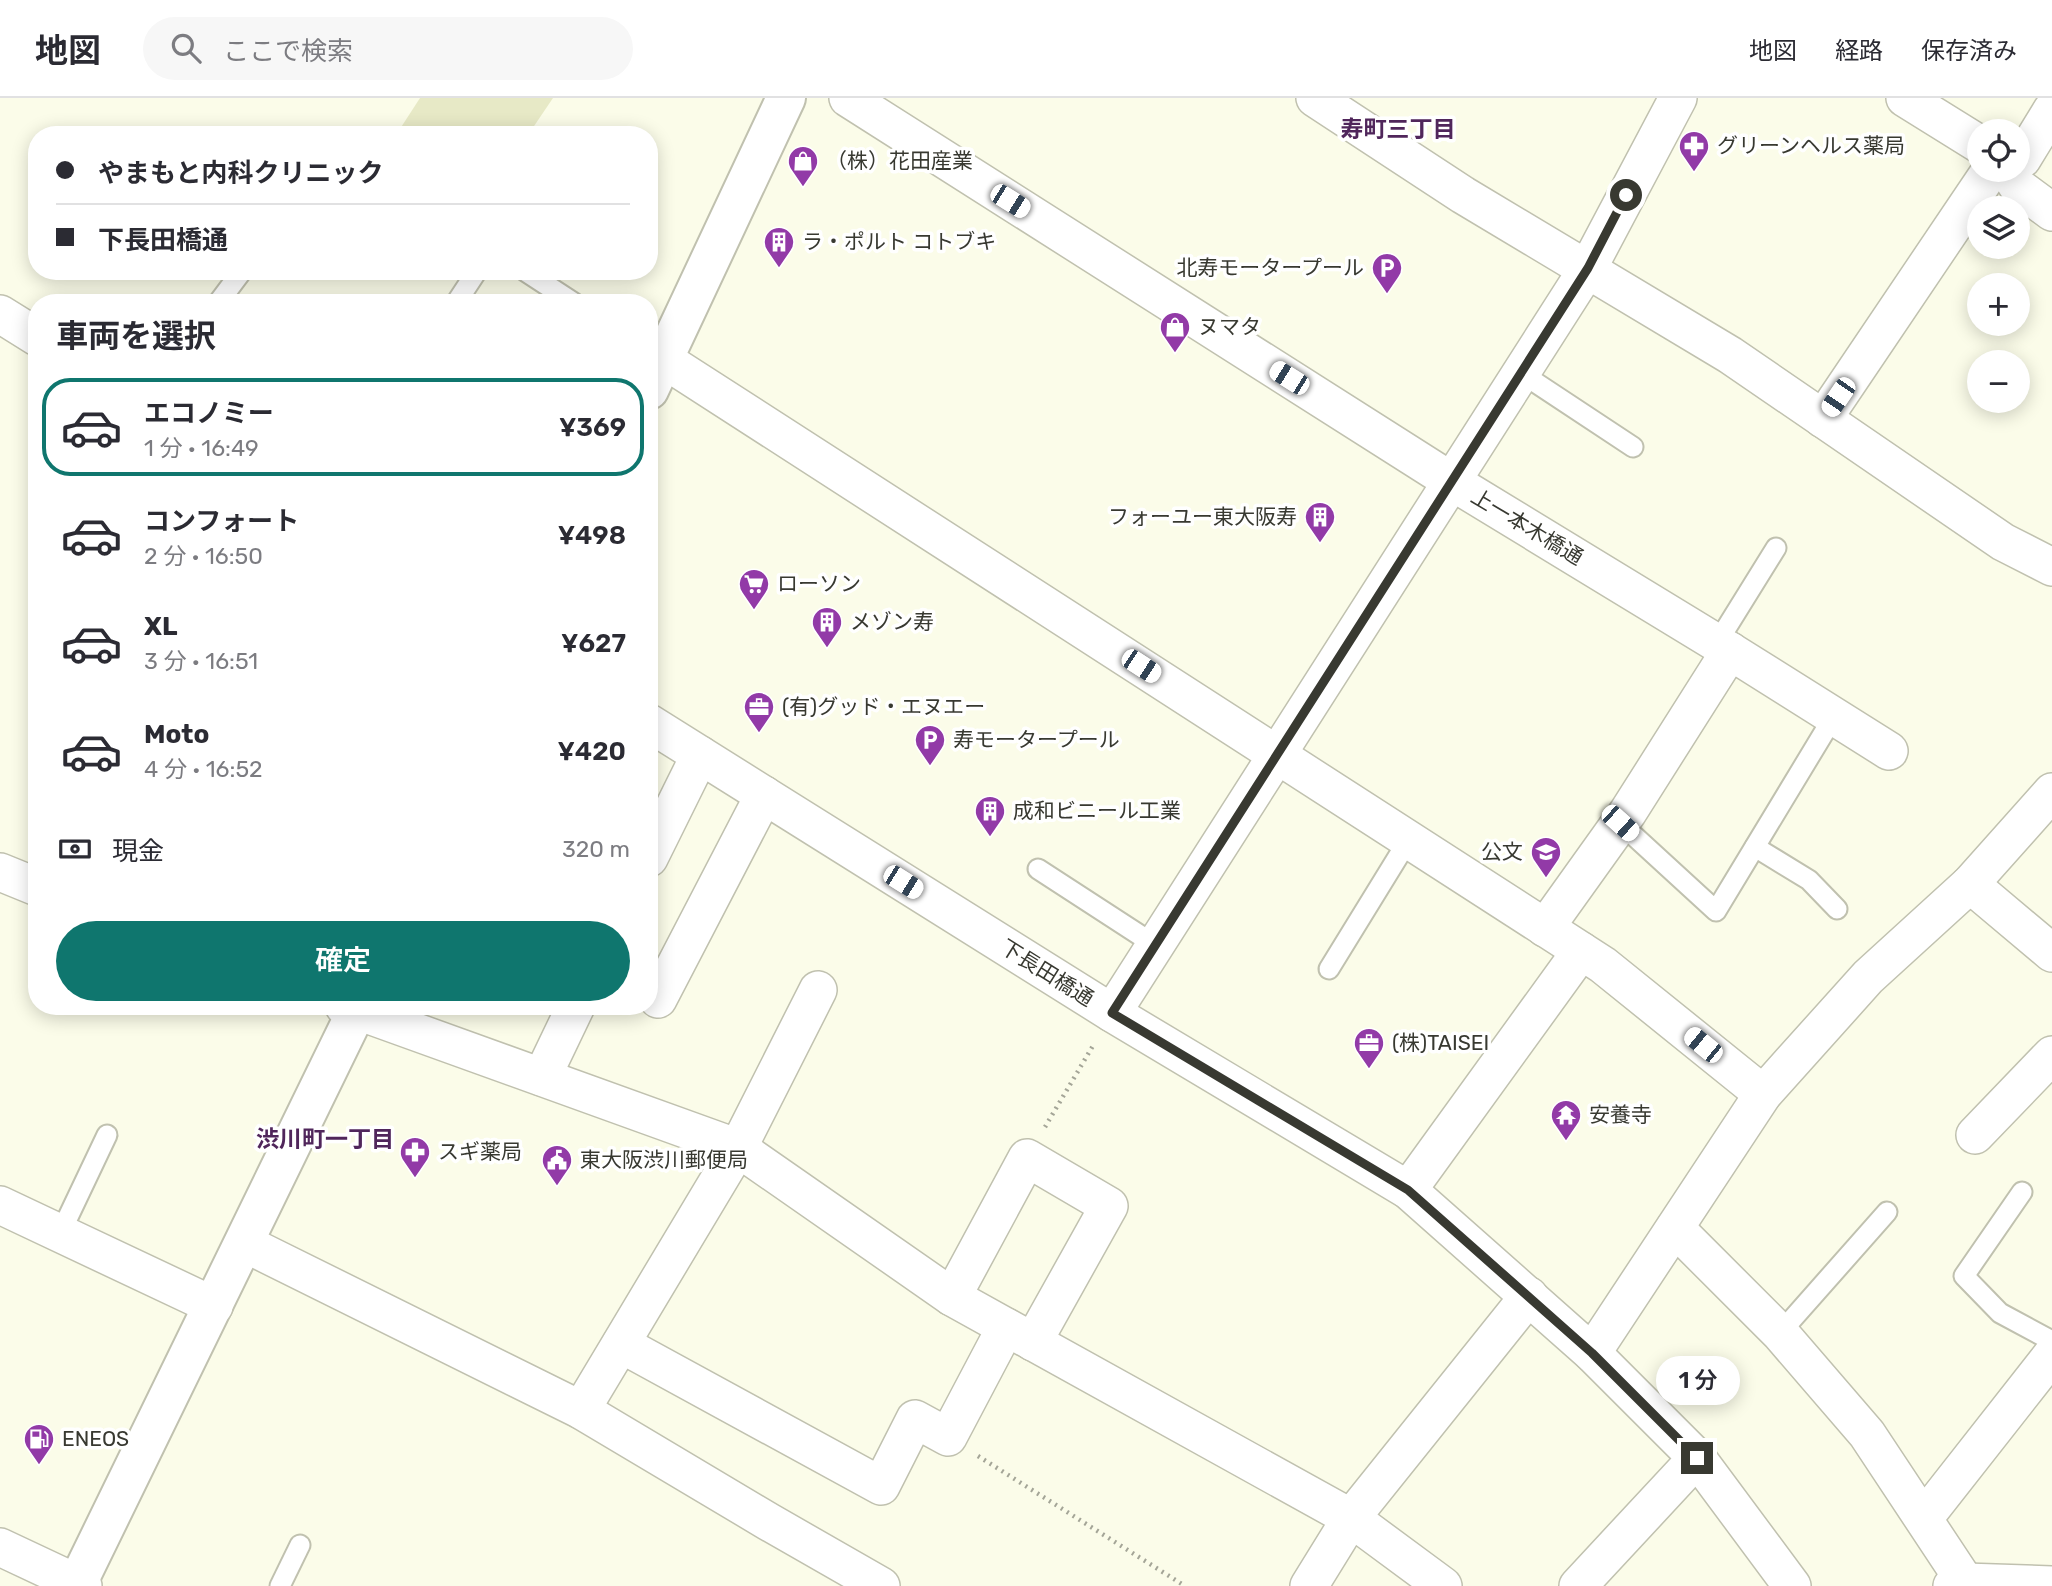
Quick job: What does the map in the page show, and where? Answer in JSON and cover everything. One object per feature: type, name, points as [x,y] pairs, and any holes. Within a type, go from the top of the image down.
[{"type":"street","points":[[658,358],[786,98]]},
{"type":"street","name":"上一本木橋通","points":[[848,98],[1451,481],[1889,751]]},
{"type":"street","points":[[1315,98],[1463,195],[1730,355],[2003,542],[2052,567]]},
{"type":"street","points":[[1112,1013],[1588,268],[1678,98]]},
{"type":"street","points":[[1905,98],[1967,137]]},
{"type":"street","points":[[2030,146],[2052,110]]},
{"type":"street","points":[[1823,419],[1983,182]]},
{"type":"street","points":[[2015,182],[2052,212]]},
{"type":"street","points":[[0,314],[28,331]]},
{"type":"street","points":[[658,368],[1278,753],[1603,965],[1763,1094]]},
{"type":"street","points":[[1545,928],[1620,823],[1723,647]]},
{"type":"street","name":"下長田橋通","points":[[658,729],[1112,1013],[1408,1190],[1592,1353],[1697,1458],[1792,1586]]},
{"type":"street","points":[[658,840],[700,755]]},
{"type":"street","points":[[1592,1353],[1763,1094],[1868,977],[1970,884],[2052,792]]},
{"type":"street","points":[[659,999],[764,795]]},
{"type":"street","points":[[0,872],[28,883]]},
{"type":"street","points":[[1970,884],[2052,953]]},
{"type":"street","points":[[1408,1190],[1581,951]]},
{"type":"street","points":[[581,1410],[738,1148],[818,990]]},
{"type":"street","points":[[0,1547],[79,1585],[244,1243],[350,1015]]},
{"type":"street","points":[[372,1015],[738,1148],[952,1297],[1351,1518],[1443,1586]]},
{"type":"street","points":[[541,1077],[572,1015]]},
{"type":"street","points":[[1975,1135],[2052,1055]]},
{"type":"street","points":[[621,1344],[881,1486],[915,1419],[948,1437],[1109,1206],[1027,1158],[952,1297]]},
{"type":"street","points":[[0,1205],[214,1306]]},
{"type":"street","points":[[1675,1228],[1780,1333],[1867,1434],[1924,1518],[1959,1584],[2052,1585]]},
{"type":"street","points":[[244,1243],[581,1410],[881,1586]]},
{"type":"street","points":[[1309,1586],[1351,1518],[1529,1296]]},
{"type":"street","points":[[1924,1518],[2052,1355]]},
{"type":"street","points":[[1578,1586],[1697,1458]]},
{"type":"lane","points":[[539,280],[560,294]]},
{"type":"lane","points":[[1521,373],[1633,447]]},
{"type":"lane","points":[[1723,647],[1776,548]]},
{"type":"lane","points":[[1620,823],[1716,911],[1833,716]]},
{"type":"lane","points":[[1329,970],[1409,839]]},
{"type":"lane","points":[[1755,847],[1809,880],[1837,909]]},
{"type":"lane","points":[[1038,869],[1155,945]]},
{"type":"lane","points":[[60,1234],[107,1135]]},
{"type":"lane","points":[[2022,1192],[1964,1276],[2000,1313],[2052,1341]]},
{"type":"lane","points":[[1780,1333],[1887,1212]]},
{"type":"lane","points":[[280,1586],[300,1545]]},
{"type":"path","points":[[1027,1158],[1112,1013]]},
{"type":"path","points":[[948,1437],[1185,1586]]},
{"type":"green space","points":[[420,98],[553,98],[534,126],[402,126]]},
{"type":"place","name":"グリーンヘルス薬局","points":[[1694,173]]},
{"type":"place","name":"（株）花田産業","points":[[803,188]]},
{"type":"place","name":"ラ・ポルト コトブキ","points":[[779,269]]},
{"type":"place","name":"北寿モータープール","points":[[1387,295]]},
{"type":"place","name":"ヌマタ","points":[[1175,354]]},
{"type":"place","name":"フォーユー東大阪寿","points":[[1320,544]]},
{"type":"place","name":"ローソン","points":[[754,611]]},
{"type":"place","name":"メゾン寿","points":[[827,649]]},
{"type":"place","name":"(有)グッド・エヌエー","points":[[759,734]]},
{"type":"place","name":"寿モータープール","points":[[930,767]]},
{"type":"place","name":"成和ビニール工業","points":[[990,838]]},
{"type":"place","name":"公文","points":[[1546,879]]},
{"type":"place","name":"(株)TAISEI","points":[[1369,1070]]},
{"type":"place","name":"安養寺","points":[[1566,1142]]},
{"type":"place","name":"スギ薬局","points":[[415,1179]]},
{"type":"place","name":"東大阪渋川郵便局","points":[[557,1187]]},
{"type":"place","name":"ENEOS","points":[[39,1466]]},
{"type":"district","name":"寿町三丁目","points":[[1398,129]]},
{"type":"district","name":"渋川町一丁目","points":[[325,1139]]},
{"type":"route","points":[[1626,195],[1588,268],[1112,1013],[1408,1190],[1592,1353],[1697,1458]]}]
